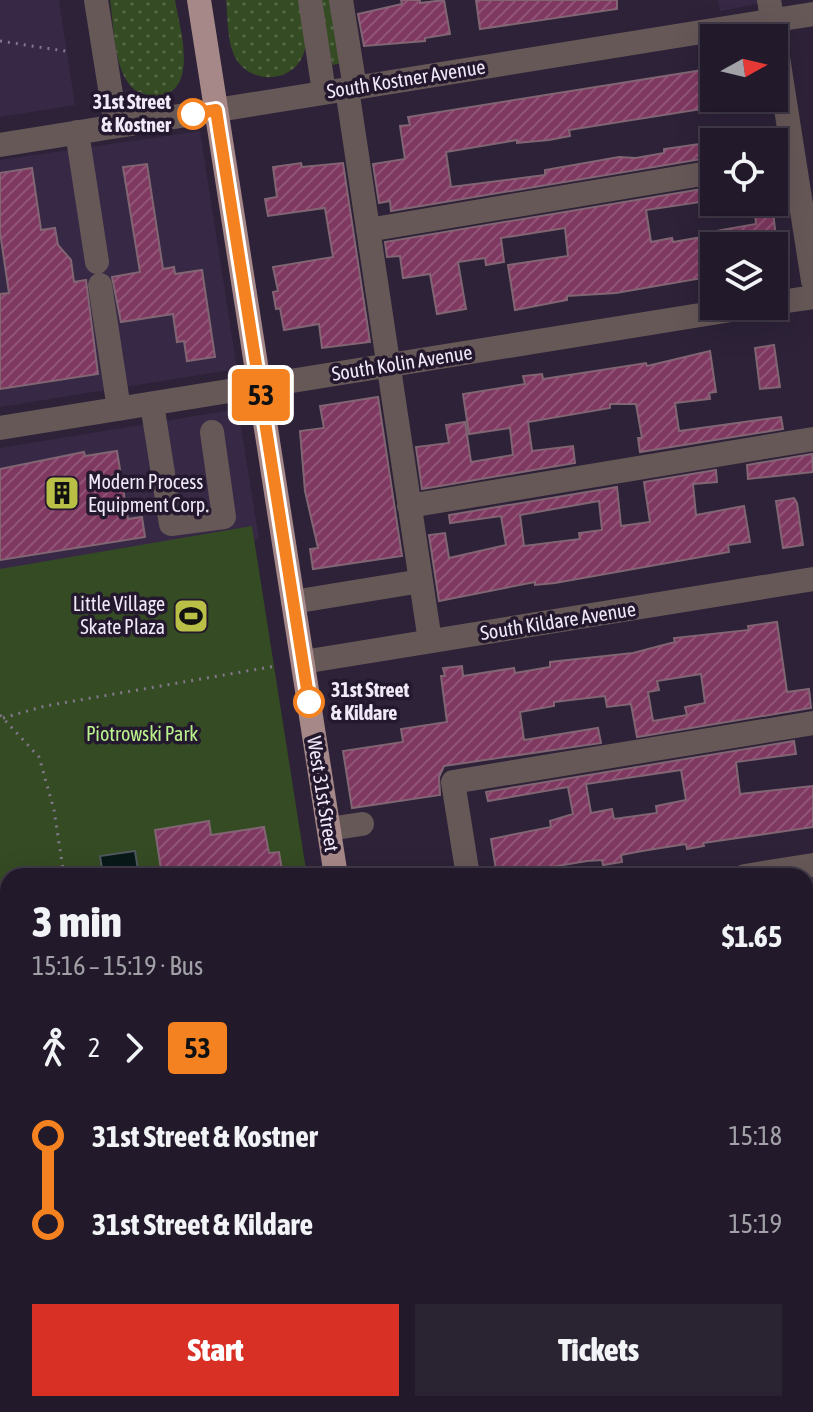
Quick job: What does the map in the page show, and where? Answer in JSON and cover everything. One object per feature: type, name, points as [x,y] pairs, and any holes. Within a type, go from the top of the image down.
[{"type":"main road","name":"West 31st Street","points":[[199,0],[335,868]]},
{"type":"street","points":[[96,0],[116,126]]},
{"type":"street","points":[[310,0],[342,90],[368,230],[430,641]]},
{"type":"street","points":[[341,0],[342,90]]},
{"type":"street","points":[[770,10],[813,281]]},
{"type":"street","name":"South Kostner Avenue","points":[[0,145],[342,90],[770,10],[813,14]]},
{"type":"street","points":[[77,132],[119,409]]},
{"type":"street","points":[[368,230],[700,174]]},
{"type":"street","points":[[788,301],[813,297]]},
{"type":"street","name":"South Kolin Avenue","points":[[0,428],[700,315]]},
{"type":"street","points":[[152,404],[171,524],[224,517],[212,432]]},
{"type":"street","points":[[409,506],[813,439]]},
{"type":"street","name":"South Kildare Avenue","points":[[303,662],[813,579]]},
{"type":"street","points":[[293,602],[421,581]]},
{"type":"street","points":[[467,868],[453,782],[813,723]]},
{"type":"street","points":[[329,829],[362,824]]},
{"type":"path","points":[[0,41],[71,52]]},
{"type":"path","points":[[1,716],[276,666]]},
{"type":"path","points":[[1,716],[39,757],[54,810],[63,868]]},
{"type":"shaded area","points":[[0,0],[59,0],[75,105],[0,117]]},
{"type":"shaded area","points":[[718,0],[758,0],[758,4],[720,11]]},
{"type":"shaded area","points":[[200,131],[237,369],[0,407],[0,160]]},
{"type":"shaded area","points":[[238,409],[259,539],[0,581],[0,448]]},
{"type":"shaded area","points":[[135,851],[138,868],[102,868],[100,856]]},
{"type":"green space","points":[[110,0],[175,0],[184,57],[179,83],[170,92],[148,95],[129,84],[117,55]]},
{"type":"green space","points":[[226,0],[300,0],[306,43],[300,61],[293,69],[272,77],[250,72],[241,65],[230,42]]},
{"type":"green space","points":[[321,0],[337,0],[347,62],[332,65]]},
{"type":"green space","name":"Piotrowski Park","points":[[252,526],[306,868],[0,868],[0,569]]},
{"type":"building","points":[[401,0],[420,0],[420,3],[444,0],[450,34],[425,38],[425,41],[364,46],[358,14],[402,4]]},
{"type":"building","points":[[476,0],[617,0],[617,9],[480,29]]},
{"type":"building","points":[[700,70],[700,109],[569,130],[570,136],[549,140],[517,143],[517,140],[446,152],[451,187],[545,175],[545,170],[619,157],[636,158],[664,153],[664,149],[700,144],[700,159],[391,211],[390,201],[379,203],[373,164],[405,159],[400,126],[410,125],[408,117]]},
{"type":"building","points":[[301,163],[302,167],[343,163],[370,342],[322,348],[319,324],[284,330],[273,292],[278,291],[273,267],[333,257],[325,208],[268,216],[265,199],[277,197],[273,167]]},
{"type":"building","points":[[147,164],[163,269],[174,267],[175,274],[202,270],[215,357],[187,361],[184,341],[177,342],[173,314],[121,322],[112,277],[140,272],[123,167]]},
{"type":"building","points":[[32,168],[41,230],[55,228],[58,245],[71,260],[74,282],[86,280],[98,374],[0,389],[0,294],[9,293],[0,232],[0,173]]},
{"type":"building","points":[[700,189],[700,202],[646,210],[651,242],[700,237],[700,278],[616,293],[567,296],[567,300],[515,310],[508,265],[568,256],[565,228],[501,238],[504,262],[486,265],[485,258],[458,262],[466,309],[437,314],[430,274],[403,278],[400,256],[387,257],[385,242]]},
{"type":"building","points":[[755,216],[773,216],[775,232],[716,231],[756,224]]},
{"type":"building","points":[[774,345],[780,387],[760,389],[755,348]]},
{"type":"building","points":[[710,351],[716,392],[709,393],[710,399],[675,403],[679,431],[781,417],[783,429],[640,452],[638,438],[642,438],[636,404],[610,404],[610,408],[528,422],[532,451],[573,446],[575,463],[422,489],[416,447],[449,443],[446,425],[465,422],[471,462],[513,455],[510,428],[469,434],[463,394],[525,384],[523,376],[542,374],[543,379],[646,363],[647,366]]},
{"type":"building","points":[[378,397],[402,556],[313,569],[310,549],[318,548],[305,491],[300,431],[324,428],[320,406]]},
{"type":"building","name":"Modern Process Equipment Corp.","points":[[117,451],[128,519],[142,517],[145,537],[0,560],[0,469],[84,452],[85,456]]},
{"type":"building","points":[[812,454],[813,472],[748,479],[747,465]]},
{"type":"building","points":[[716,470],[717,482],[693,484],[696,515],[744,506],[750,542],[728,545],[729,552],[555,583],[535,585],[535,582],[439,601],[429,535],[445,533],[449,558],[506,545],[501,516],[450,523],[449,515],[617,487],[621,526],[650,522],[644,482]],"holes":[[[599,501],[602,530],[579,533],[580,539],[524,546],[520,515]]]},
{"type":"building","points":[[794,498],[803,545],[783,548],[776,501]]},
{"type":"building","points":[[777,622],[787,692],[809,689],[811,708],[637,737],[631,704],[607,707],[605,696],[554,702],[554,706],[520,712],[524,740],[598,728],[601,743],[444,766],[439,777],[440,795],[352,808],[343,751],[403,742],[401,729],[447,722],[441,676],[445,676],[443,668],[462,666],[463,676],[514,668],[515,673],[550,667],[550,662],[633,653],[675,642],[674,638],[749,630],[748,626]],"holes":[[[701,674],[705,703],[685,707],[687,715],[653,721],[648,692],[659,690],[657,681]]]},
{"type":"building","points":[[794,741],[796,754],[736,762],[740,794],[813,786],[813,827],[703,843],[704,846],[687,849],[686,844],[642,851],[621,855],[622,862],[603,865],[602,860],[545,868],[496,868],[491,839],[551,827],[550,821],[573,814],[568,787],[488,801],[486,792]],"holes":[[[681,770],[686,800],[656,806],[657,813],[614,819],[612,809],[591,813],[586,784]]]},
{"type":"building","points":[[209,821],[211,835],[264,827],[269,853],[279,852],[282,868],[161,868],[155,830]]},
{"type":"bus line","name":"53","points":[[193,114],[216,110],[309,702]]},
{"type":"place","name":"31st Street & Kostner","points":[[193,114]]},
{"type":"place","name":"Modern Process Equipment Corp.","points":[[62,493]]},
{"type":"place","name":"Little Village Skate Plaza","points":[[191,616]]},
{"type":"place","name":"31st Street & Kildare","points":[[309,702]]}]
